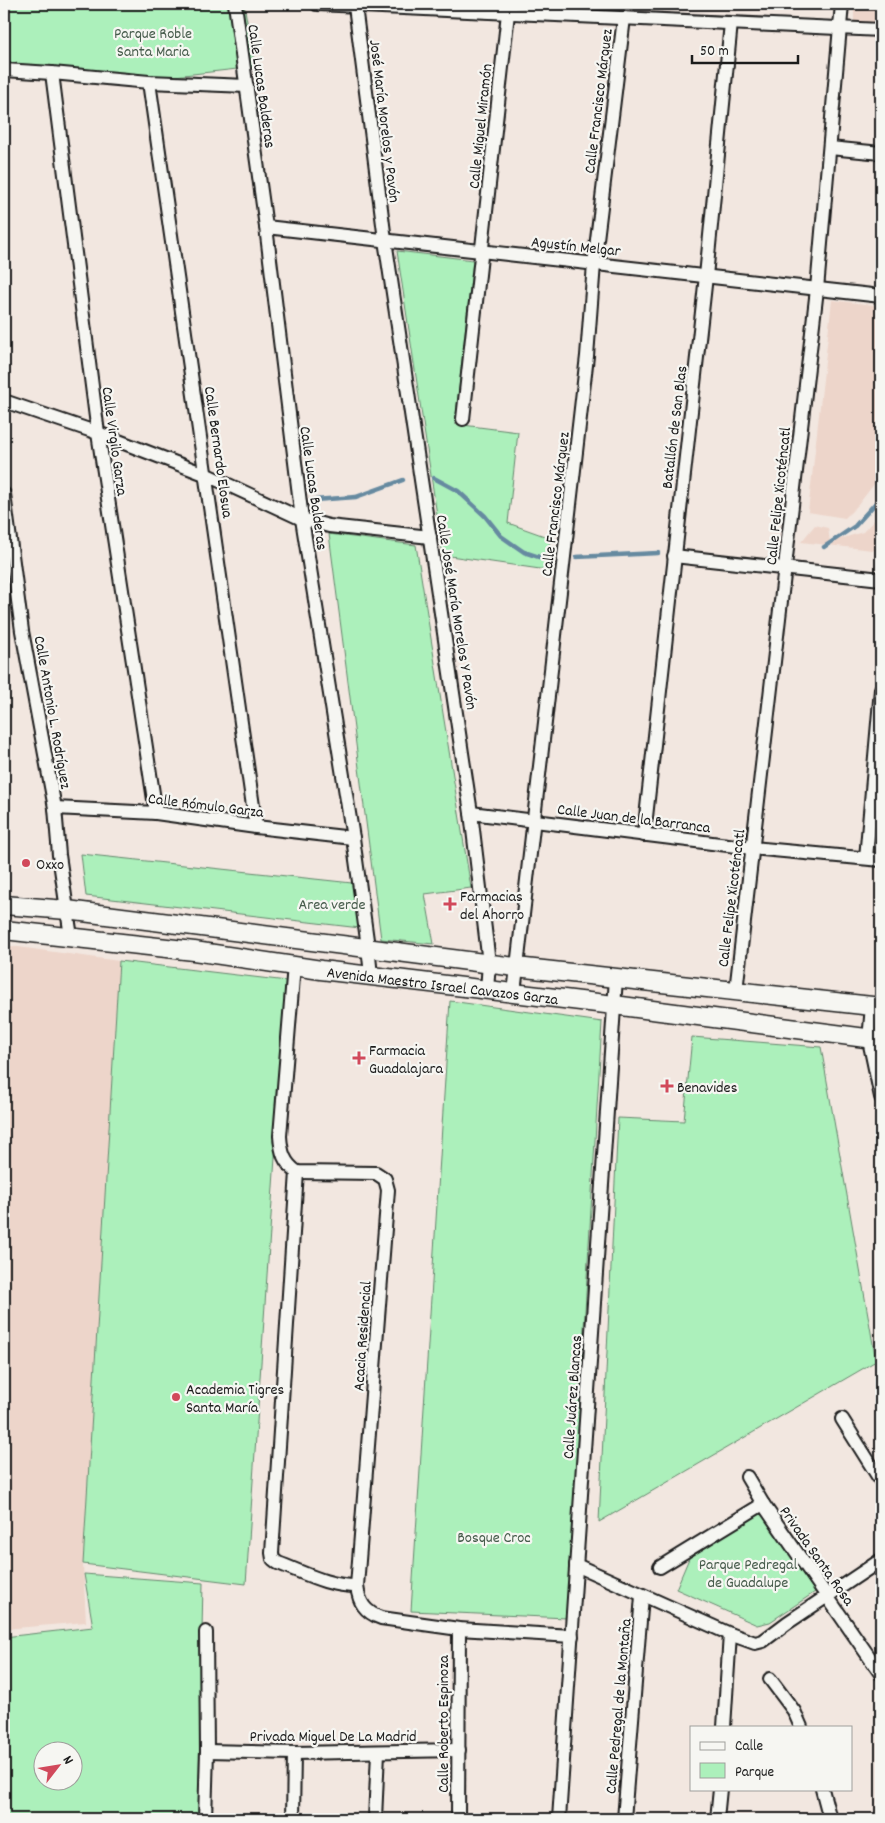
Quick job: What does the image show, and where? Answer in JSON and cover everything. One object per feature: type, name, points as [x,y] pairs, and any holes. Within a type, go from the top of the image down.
[{"type":"main road","name":"Avenida Maestro Israel Cavazos Garza","points":[[4,905],[68,910],[489,963],[877,1007]]},
{"type":"main road","name":"Avenida Maestro Israel Cavazos Garza","points":[[4,930],[614,1005],[875,1040]]},
{"type":"street","name":"Calle Lucas Balderas","points":[[235,4],[266,227],[302,519],[353,838],[371,975]]},
{"type":"street","points":[[317,4],[508,8],[624,18],[881,30]]},
{"type":"street","name":"Calle Felipe Xicoténcatl","points":[[736,991],[817,289],[842,4]]},
{"type":"street","name":"José María Morelos y Pavón","points":[[355,6],[385,240]]},
{"type":"street","name":"Calle Miguel Miramón","points":[[463,419],[508,8]]},
{"type":"street","name":"Calle Francisco Márquez","points":[[514,993],[587,356],[594,264],[624,18]]},
{"type":"street","name":"Batallón de San Blas","points":[[644,834],[706,276],[731,23]]},
{"type":"street","points":[[4,70],[149,82],[247,86]]},
{"type":"street","name":"Calle Virgilo Garza","points":[[52,73],[98,433],[156,813]]},
{"type":"street","name":"Calle Bernardo Elosua","points":[[149,82],[207,475],[256,827]]},
{"type":"street","points":[[830,148],[881,153]]},
{"type":"street","name":"Agustín Melgar","points":[[266,227],[881,296]]},
{"type":"street","name":"Calle José María Morelos Y Pavón","points":[[385,240],[472,814],[489,963],[487,990]]},
{"type":"street","points":[[4,401],[98,433],[207,475],[302,519],[329,526],[430,536]]},
{"type":"street","name":"Calle Antonio L. Rodríguez","points":[[4,494],[22,631],[55,808],[59,855],[71,937]]},
{"type":"street","points":[[674,556],[881,579]]},
{"type":"street","points":[[866,858],[881,689]]},
{"type":"street","name":"Calle Rómulo Garza","points":[[55,808],[156,813],[353,838]]},
{"type":"street","name":"Calle Juan de la Barranca","points":[[472,814],[534,820],[752,848],[881,860]]},
{"type":"street","points":[[294,965],[280,1136],[284,1159],[297,1172],[273,1559],[278,1563],[326,1582],[340,1586],[357,1586],[359,1600],[364,1608],[381,1618],[459,1629],[572,1636]]},
{"type":"street","name":"Calle Juárez Blancas","points":[[559,1819],[616,978]]},
{"type":"street","points":[[877,1007],[875,1040],[881,1096]]},
{"type":"street","name":"Acacia Residencial","points":[[297,1172],[376,1173],[385,1179],[388,1190],[357,1586]]},
{"type":"street","points":[[842,1419],[881,1480]]},
{"type":"street","name":"Privada Santa Rosa","points":[[747,1477],[763,1504],[881,1674]]},
{"type":"street","points":[[660,1567],[763,1504]]},
{"type":"street","points":[[576,1566],[730,1634],[755,1643],[763,1641],[881,1560]]},
{"type":"street","name":"Calle Pedregal de la Montaña","points":[[624,1819],[642,1596]]},
{"type":"street","name":"Calle Roberto Espinoza","points":[[458,1819],[459,1629]]},
{"type":"street","points":[[205,1819],[207,1752],[206,1632]]},
{"type":"street","points":[[724,1726],[730,1634]]},
{"type":"street","points":[[770,1679],[794,1711],[801,1726]]},
{"type":"street","name":"Privada Miguel De La Madrid","points":[[207,1752],[294,1753],[459,1750]]},
{"type":"street","points":[[375,1819],[378,1752]]},
{"type":"street","points":[[293,1819],[294,1753]]},
{"type":"street","points":[[717,1819],[720,1790]]},
{"type":"street","points":[[822,1790],[830,1819]]},
{"type":"shaded area","points":[[854,4],[881,4],[881,23],[854,21]]},
{"type":"shaded area","points":[[832,300],[881,306],[881,475],[858,505],[845,518],[808,512]]},
{"type":"shaded area","points":[[881,513],[881,551],[801,542],[815,525],[828,528],[830,542],[863,532]]},
{"type":"shaded area","points":[[4,945],[119,961],[83,1564],[86,1622],[4,1629]]},
{"type":"green space","name":"Parque Roble Santa Maria","points":[[4,4],[244,4],[255,67],[148,79],[4,69]]},
{"type":"green space","points":[[397,251],[473,260],[455,424],[518,432],[508,523],[550,538],[547,570],[443,555]]},
{"type":"green space","points":[[329,534],[416,545],[471,888],[425,894],[434,944],[381,939]]},
{"type":"green space","name":"Area verde","points":[[81,854],[352,883],[360,928],[86,896]]},
{"type":"green space","name":"Academia Tigres Santa María","points":[[119,961],[287,981],[246,1584],[83,1564]]},
{"type":"green space","name":"Bosque Croc","points":[[450,1001],[602,1022],[567,1618],[411,1611]]},
{"type":"green space","points":[[692,1037],[821,1047],[876,1361],[599,1522],[618,1118],[684,1121]]},
{"type":"green space","name":"Parque Pedregal de Guadalupe","points":[[762,1512],[815,1592],[770,1622],[757,1625],[676,1589],[690,1556]]},
{"type":"green space","points":[[84,1574],[203,1583],[198,1819],[4,1819],[4,1637],[93,1627]]},
{"type":"waterway","points":[[434,478],[458,491],[485,516],[501,536],[524,552],[545,559]]},
{"type":"waterway","points":[[314,500],[356,497],[403,480]]},
{"type":"waterway","points":[[824,547],[855,526],[881,497]]},
{"type":"waterway","points":[[576,557],[658,553]]},
{"type":"place","name":"Oxxo","points":[[26,863]]},
{"type":"place","name":"Farmacias del Ahorro","points":[[450,904]]},
{"type":"place","name":"Farmacia Guadalajara","points":[[359,1058]]},
{"type":"place","name":"Benavides","points":[[667,1086]]},
{"type":"place","name":"Academia Tigres Santa María","points":[[176,1397]]}]
